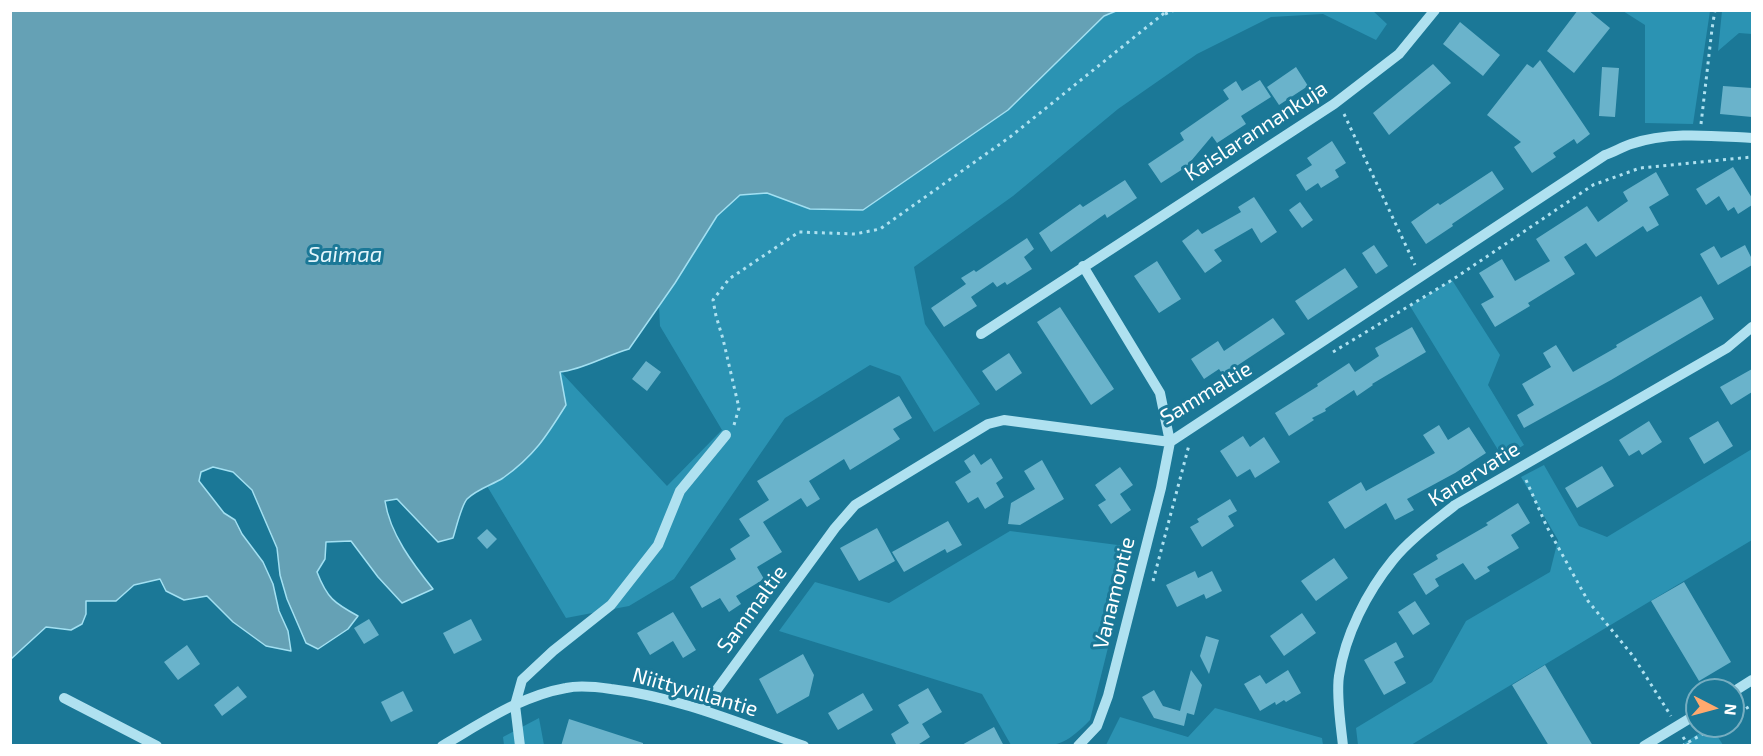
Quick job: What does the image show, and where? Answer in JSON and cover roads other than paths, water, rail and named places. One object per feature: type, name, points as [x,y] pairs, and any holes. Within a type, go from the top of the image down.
[{"type":"street","name":"Kaislarannankuja","points":[[981,334],[1338,101],[1399,54],[1435,10]]},
{"type":"street","name":"Sammaltie","points":[[702,710],[835,528],[855,505],[988,424],[1004,420],[1170,442],[1605,156],[1632,144],[1670,136],[1752,138]]},
{"type":"street","points":[[1083,266],[1160,393],[1170,442]]},
{"type":"street","name":"Kanervatie","points":[[1343,746],[1339,678],[1348,636],[1364,604],[1393,559],[1455,505],[1726,348],[1752,327]]},
{"type":"street","points":[[520,746],[515,705],[522,680],[611,605],[658,545],[680,491],[726,435]]},
{"type":"street","name":"Vanamontie","points":[[1078,746],[1097,726],[1107,696],[1161,488],[1170,442]]},
{"type":"street","name":"Niittyvillantie","points":[[442,746],[501,711],[540,694],[567,687],[595,687],[658,697],[804,746]]},
{"type":"street","points":[[64,698],[157,746]]},
{"type":"street","points":[[1644,746],[1685,721]]},
{"type":"water","name":"Saimaa","points":[[11,10],[1116,11],[1104,16],[1008,110],[863,210],[810,209],[767,193],[740,195],[717,216],[675,283],[629,349],[560,372],[566,405],[559,416],[539,445],[523,462],[503,478],[467,499],[453,538],[438,542],[397,499],[385,501],[397,537],[410,559],[433,589],[402,603],[378,577],[351,541],[326,542],[325,559],[317,572],[332,599],[358,616],[348,629],[318,649],[306,643],[287,599],[280,575],[277,548],[252,490],[233,472],[213,467],[201,472],[199,481],[224,513],[235,520],[242,534],[263,562],[273,584],[279,611],[288,631],[291,651],[266,646],[233,622],[207,596],[184,600],[166,591],[160,579],[134,585],[116,601],[86,601],[86,614],[82,624],[71,630],[46,627],[11,659]]}]
